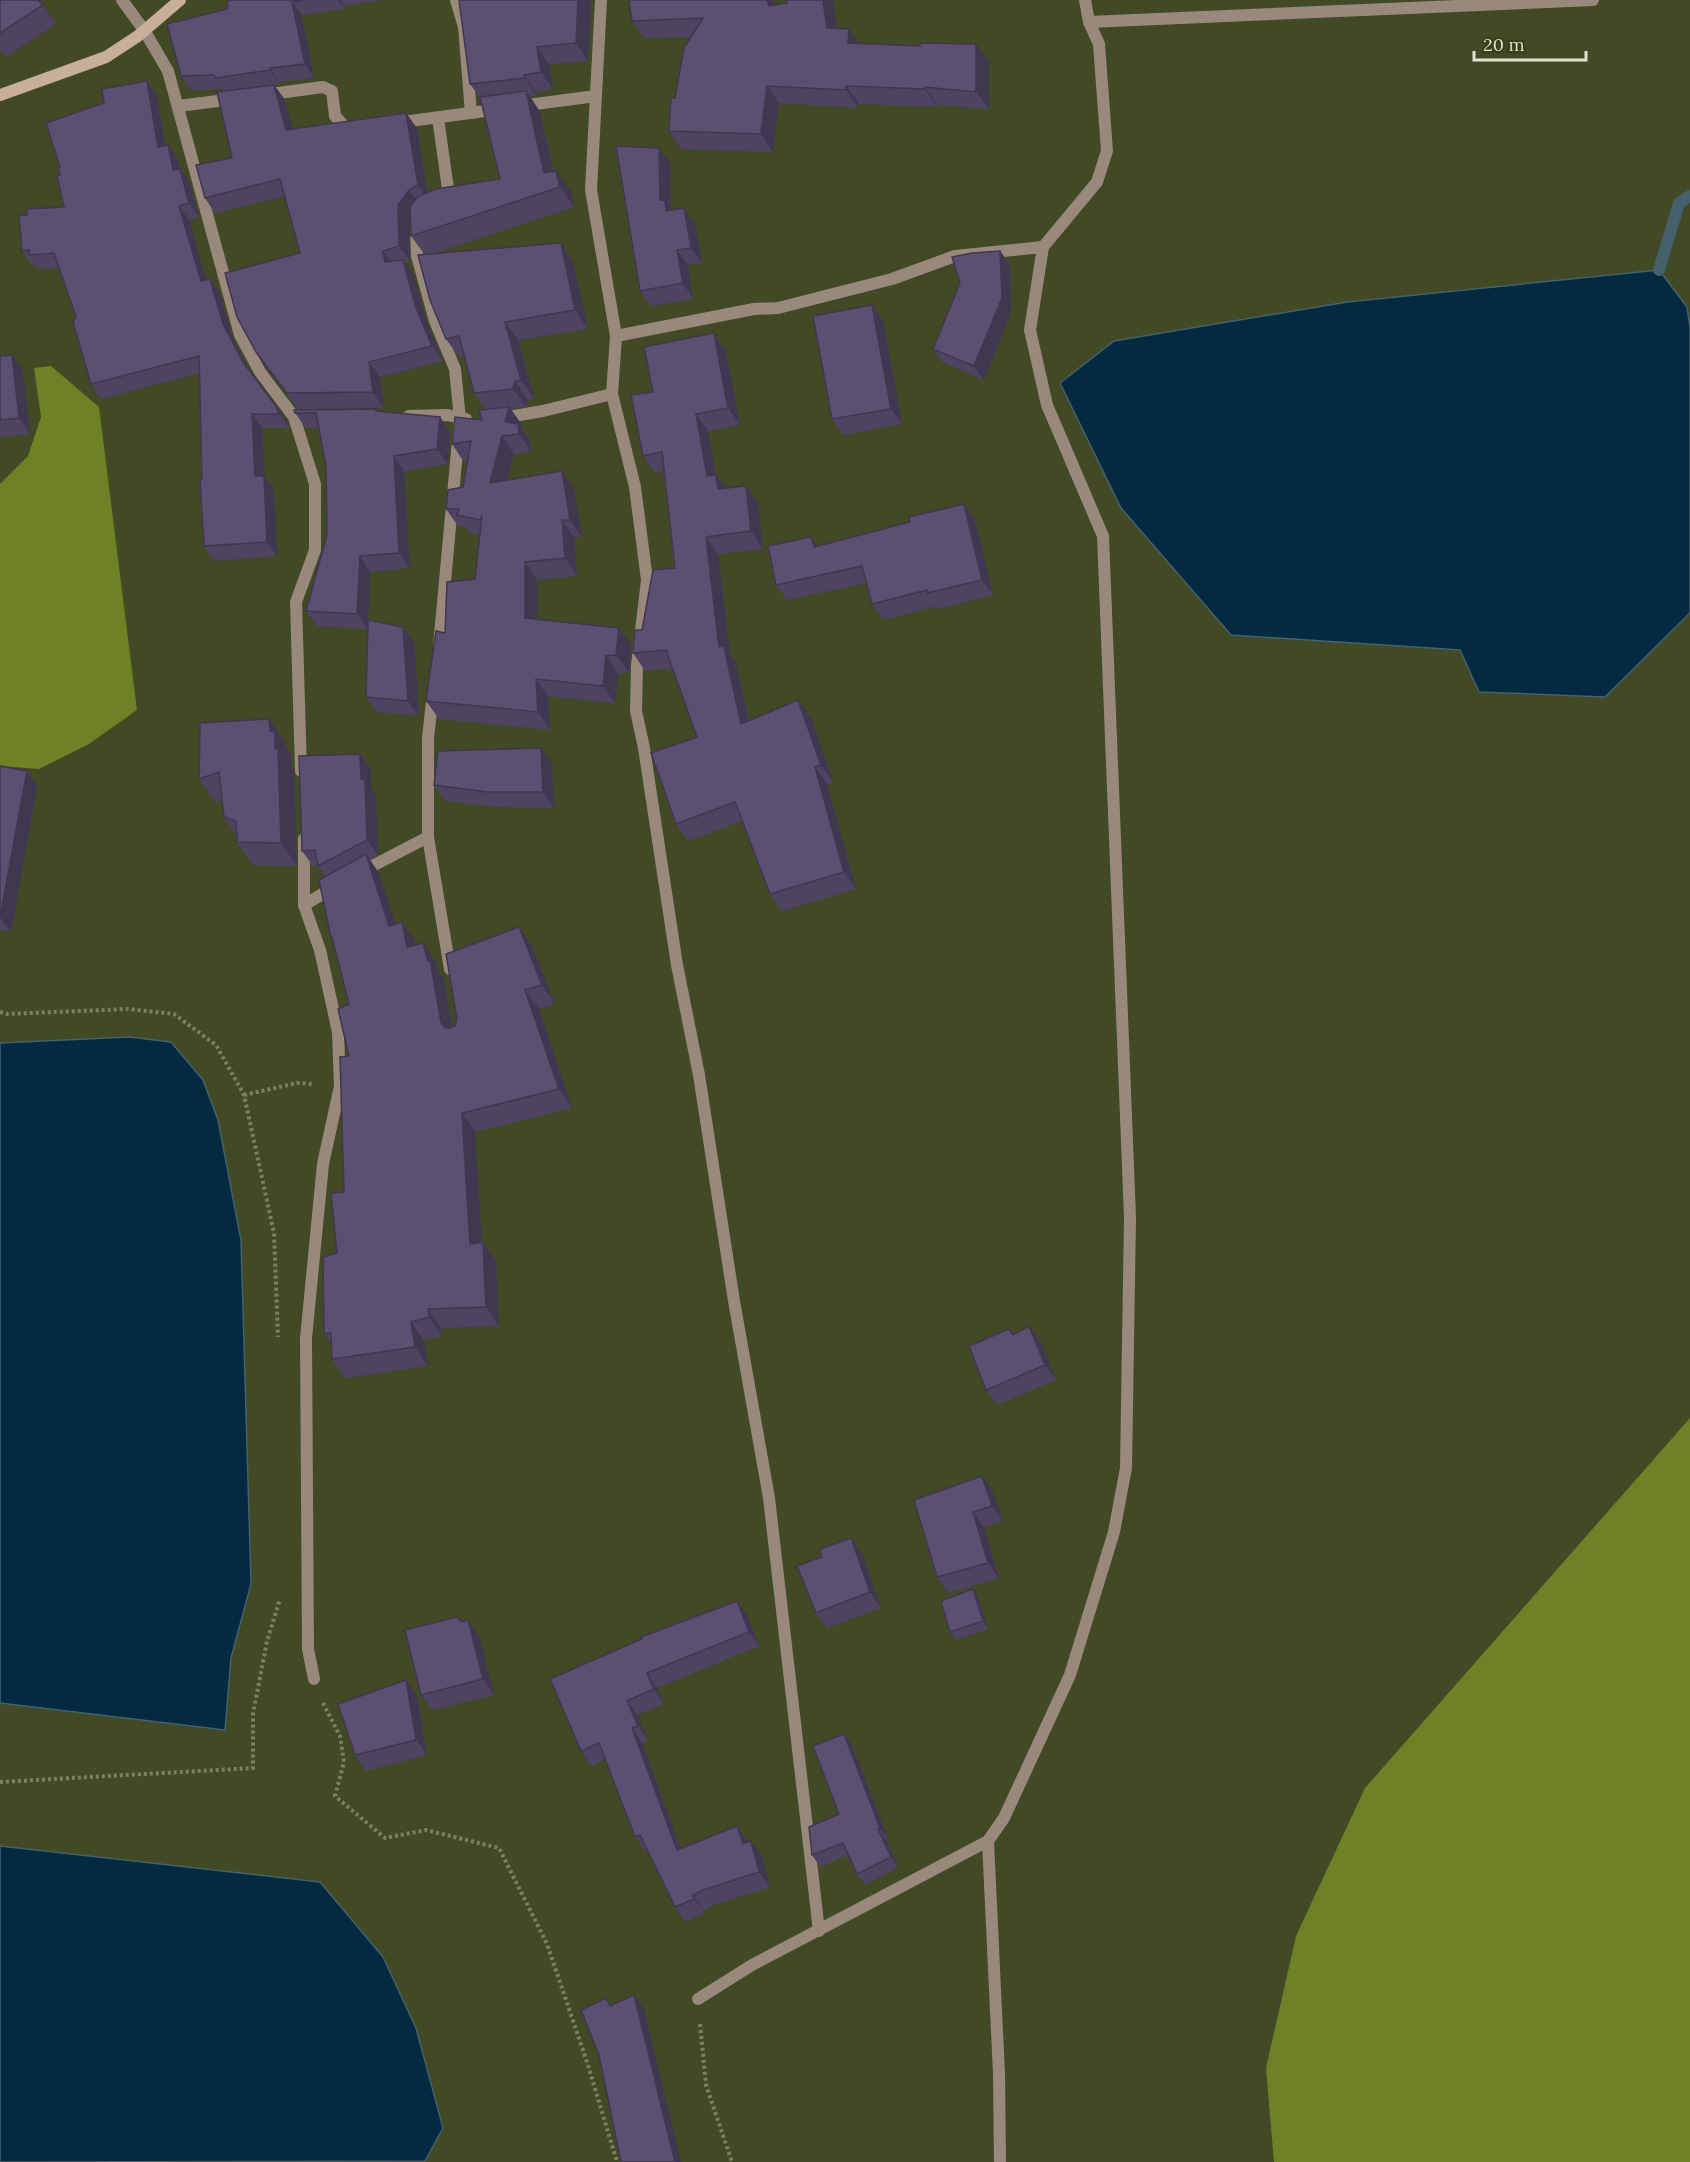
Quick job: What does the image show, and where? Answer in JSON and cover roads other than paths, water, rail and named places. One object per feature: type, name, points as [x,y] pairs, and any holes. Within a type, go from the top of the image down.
[{"type":"main road","points":[[0,95],[106,57],[180,0]]},
{"type":"street","points":[[122,0],[144,30],[168,70],[240,336],[260,372],[300,417],[315,484],[315,550],[296,602],[302,786]]},
{"type":"street","points":[[456,0],[464,27],[471,113]]},
{"type":"street","points":[[601,0],[591,189],[616,336],[612,394],[635,487],[647,580],[636,665],[636,711],[769,1498],[819,1931]]},
{"type":"street","points":[[698,1999],[752,1965],[988,1841],[1004,1818],[1070,1675],[1114,1532],[1126,1468],[1130,1217],[1103,536],[1047,405],[1030,330],[1043,247],[1097,182],[1107,151],[1099,44],[1089,22],[1085,0]]},
{"type":"street","points":[[1089,22],[1593,0]]},
{"type":"street","points":[[178,106],[323,87],[332,91],[334,116],[347,129],[358,127]]},
{"type":"street","points":[[381,124],[596,96]]},
{"type":"street","points":[[436,207],[446,202],[448,189],[438,118]]},
{"type":"street","points":[[421,218],[416,225],[417,256],[435,321],[455,369],[460,419],[438,656]]},
{"type":"street","points":[[616,336],[754,309],[778,308],[892,279],[955,256],[1043,247]]},
{"type":"street","points":[[400,416],[447,415],[460,419],[482,420],[543,411],[612,394]]},
{"type":"street","points":[[435,680],[428,738],[428,837],[452,983]]},
{"type":"street","points":[[303,821],[304,905],[320,950],[338,1032],[339,1086],[323,1164],[306,1338],[308,1649],[314,1679]]},
{"type":"street","points":[[304,905],[428,837]]},
{"type":"street","points":[[988,1841],[999,2074],[1000,2162]]},
{"type":"water","points":[[1659,270],[1687,307],[1690,328],[1690,613],[1605,697],[1479,692],[1460,650],[1231,635],[1121,508],[1060,383],[1114,341],[1347,302]]},
{"type":"water","points":[[129,1037],[171,1042],[203,1080],[218,1120],[241,1240],[251,1584],[231,1658],[225,1730],[0,1703],[0,1043]]},
{"type":"water","points":[[0,1846],[320,1882],[383,1957],[416,2028],[443,2128],[425,2161],[0,2162]]},
{"type":"waterway","points":[[1659,270],[1679,203],[1690,196]]}]
